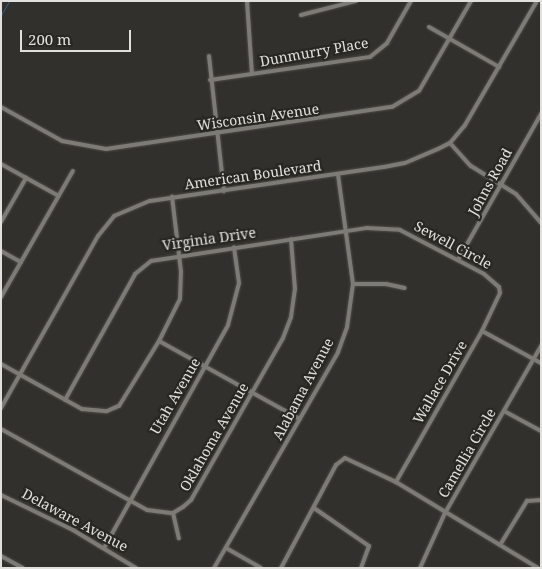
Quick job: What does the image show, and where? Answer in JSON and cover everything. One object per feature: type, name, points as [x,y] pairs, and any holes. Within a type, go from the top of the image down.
[{"type":"street","name":"Dunmurry Place","points":[[247,1],[252,74]]},
{"type":"street","points":[[301,15],[356,1]]},
{"type":"street","name":"Dunmurry Place","points":[[210,80],[375,54],[388,44],[411,1]]},
{"type":"street","name":"Wisconsin Avenue","points":[[1,107],[62,141],[95,149],[216,134],[392,107],[419,91],[471,1]]},
{"type":"street","name":"American Boulevard","points":[[1,408],[105,225],[124,210],[172,197],[224,191],[405,163],[450,143],[465,125],[537,1]]},
{"type":"street","points":[[429,27],[499,67]]},
{"type":"street","points":[[209,56],[216,134],[224,191]]},
{"type":"street","name":"Johns Road","points":[[458,260],[541,114]]},
{"type":"street","points":[[450,143],[471,166],[516,194],[541,223]]},
{"type":"street","points":[[1,164],[59,196]]},
{"type":"street","points":[[1,297],[73,171]]},
{"type":"street","name":"Alabama Avenue","points":[[214,568],[338,352],[348,327],[353,284],[338,174]]},
{"type":"street","points":[[1,222],[26,178]]},
{"type":"street","points":[[1,364],[65,400],[94,412],[118,406],[159,341],[180,299],[179,255],[172,197]]},
{"type":"street","name":"Sewell Circle","points":[[345,232],[367,228],[400,230],[458,260],[499,287],[495,304],[482,331]]},
{"type":"street","name":"Virginia Drive","points":[[65,400],[136,274],[151,260],[345,232]]},
{"type":"street","name":"Oklahoma Avenue","points":[[173,513],[191,500],[252,393],[291,317],[295,289],[291,239]]},
{"type":"street","name":"Utah Avenue","points":[[104,548],[128,500],[205,367],[236,301],[239,268],[234,247]]},
{"type":"street","points":[[1,251],[21,262]]},
{"type":"street","points":[[353,284],[386,284],[405,288]]},
{"type":"street","name":"Wallace Drive","points":[[396,482],[482,331],[534,358]]},
{"type":"street","points":[[159,341],[300,419]]},
{"type":"street","points":[[541,346],[534,358],[541,362]]},
{"type":"street","name":"Camellia Circle","points":[[420,568],[445,513],[534,358]]},
{"type":"street","points":[[504,411],[541,432]]},
{"type":"street","points":[[1,429],[128,500],[154,512],[173,513],[179,538]]},
{"type":"street","points":[[281,568],[336,465],[345,458],[396,482],[538,568]]},
{"type":"street","name":"Delaware Avenue","points":[[1,495],[104,548],[136,568]]},
{"type":"street","points":[[500,545],[526,502],[541,500]]},
{"type":"street","points":[[314,508],[369,546],[361,568]]},
{"type":"street","points":[[226,548],[261,568]]},
{"type":"street","points":[[1,556],[23,568]]},
{"type":"waterway","points":[[1,15],[9,1]]}]
